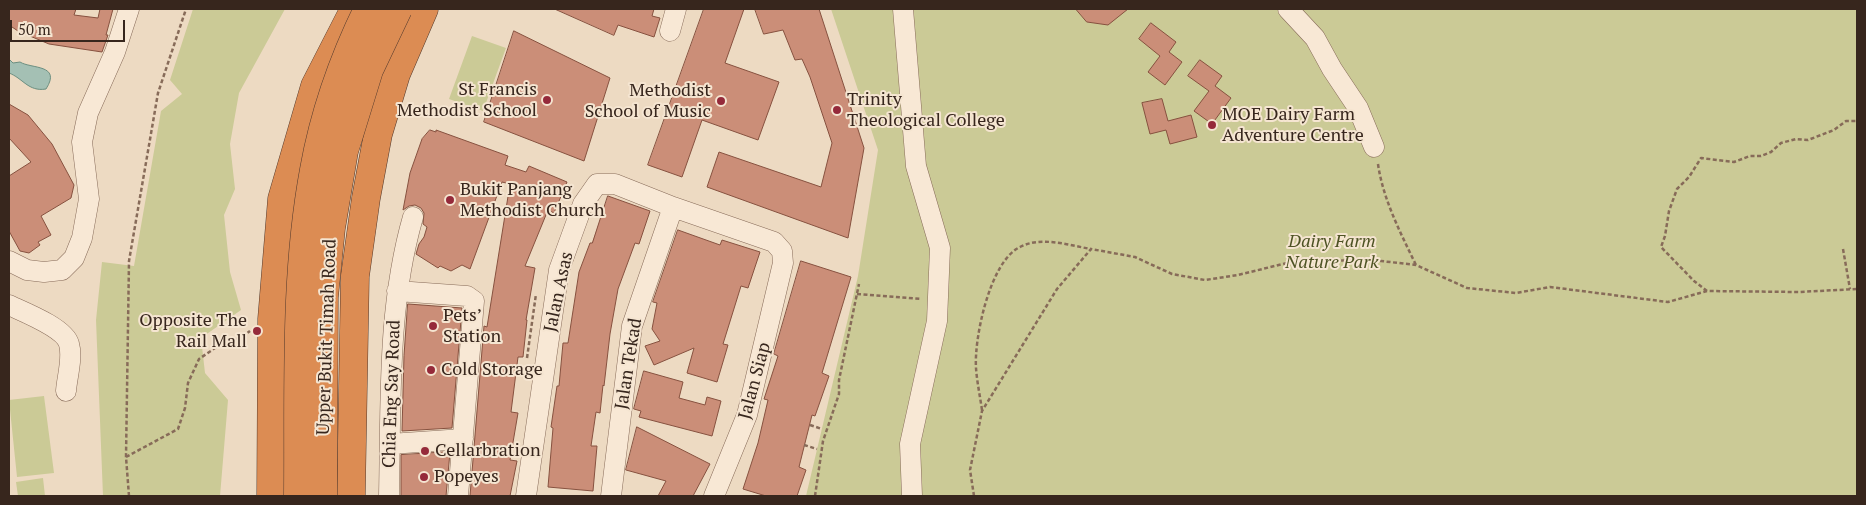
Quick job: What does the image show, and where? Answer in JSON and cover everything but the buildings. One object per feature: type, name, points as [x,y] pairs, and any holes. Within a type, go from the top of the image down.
[{"type":"highway","points":[[271,496],[272,319],[282,200],[315,86],[355,9]]},
{"type":"highway","name":"Upper Bukit Timah Road","points":[[298,496],[301,274],[308,202],[325,120],[349,48],[368,9]]},
{"type":"highway","name":"Upper Bukit Timah Road","points":[[323,496],[324,297],[331,228],[344,151],[368,70],[398,9]]},
{"type":"highway","points":[[351,496],[355,276],[366,198],[378,134],[396,74],[412,22],[424,9]]},
{"type":"street","points":[[9,261],[27,270],[44,272],[62,270],[74,258],[82,238],[89,199],[82,142],[86,122],[88,113],[115,52],[129,9]]},
{"type":"street","points":[[670,31],[676,9]]},
{"type":"street","points":[[903,9],[916,166],[940,248],[937,321],[910,444],[912,496]]},
{"type":"street","points":[[1288,9],[1315,38],[1332,69],[1358,108],[1374,146]]},
{"type":"street","name":"Jalan Asas","points":[[526,496],[559,270],[583,204],[597,184],[615,184],[673,208],[774,242],[782,251],[783,262]]},
{"type":"street","name":"Jalan Tekad","points":[[611,496],[632,326],[673,208]]},
{"type":"street","name":"Chia Eng Say Road","points":[[389,496],[397,291],[404,247],[413,217]]},
{"type":"street","name":"Jalan Siap","points":[[714,496],[747,415],[783,262]]},
{"type":"street","points":[[397,291],[467,296],[474,301],[458,496]]},
{"type":"street","points":[[9,305],[58,330],[67,337],[70,351],[66,391]]},
{"type":"street","points":[[390,444],[462,439]]},
{"type":"path","points":[[130,496],[126,457],[129,261],[158,93],[186,9]]},
{"type":"path","points":[[1707,291],[1694,281],[1661,247],[1665,236],[1669,211],[1677,189],[1690,177],[1701,158],[1734,162],[1750,156],[1761,156],[1771,152],[1781,143],[1796,139],[1808,140],[1834,130],[1846,121],[1857,121]]},
{"type":"path","points":[[1374,146],[1380,182],[1400,232],[1416,264]]},
{"type":"path","points":[[974,496],[970,470],[982,411],[976,367],[980,322],[992,284],[1006,257],[1019,247],[1035,242],[1052,242],[1135,258],[1172,274],[1205,280],[1238,275],[1299,260],[1381,261],[1416,264],[1467,288],[1516,293],[1550,287],[1668,302],[1707,291],[1799,292],[1857,290]]},
{"type":"path","points":[[982,411],[1057,290],[1091,249]]},
{"type":"path","points":[[1842,249],[1850,289]]},
{"type":"path","points":[[815,496],[823,441],[839,394],[839,380],[859,284]]},
{"type":"path","points":[[857,294],[915,299]]},
{"type":"path","points":[[126,457],[178,429],[185,408],[188,384],[199,358],[221,344],[242,337],[250,331]]},
{"type":"path","points":[[810,425],[822,429]]},
{"type":"path","points":[[804,446],[817,448]]},
{"type":"green space","points":[[193,9],[285,9],[239,93],[230,144],[235,189],[224,215],[230,272],[241,310],[201,338],[205,373],[228,400],[220,496],[103,496],[96,320],[102,262],[134,266],[161,111],[182,94],[170,80]]},
{"type":"green space","name":"Dairy Farm Nature Park","points":[[831,9],[1857,9],[1857,496],[806,496],[858,276],[878,150]]},
{"type":"green space","points":[[472,36],[506,48],[483,111],[449,99]]},
{"type":"green space","points":[[44,396],[54,473],[17,477],[9,400]]},
{"type":"green space","points":[[43,478],[45,496],[18,496],[16,482]]},
{"type":"shaded area","points":[[9,59],[13,63],[20,62],[48,71],[50,81],[46,89],[30,87],[9,73]]},
{"type":"place","name":"St Francis Methodist School","points":[[547,100]]},
{"type":"place","name":"Methodist School of Music","points":[[721,101]]},
{"type":"place","name":"Trinity Theological College","points":[[837,110]]},
{"type":"place","name":"MOE Dairy Farm Adventure Centre","points":[[1212,125]]},
{"type":"place","name":"Bukit Panjang Methodist Church","points":[[450,200]]},
{"type":"place","name":"Pets’ Station","points":[[433,326]]},
{"type":"place","name":"Opposite The Rail Mall","points":[[257,331]]},
{"type":"place","name":"Cold Storage","points":[[431,370]]},
{"type":"place","name":"Cellarbration","points":[[425,451]]},
{"type":"place","name":"Popeyes","points":[[424,477]]}]
